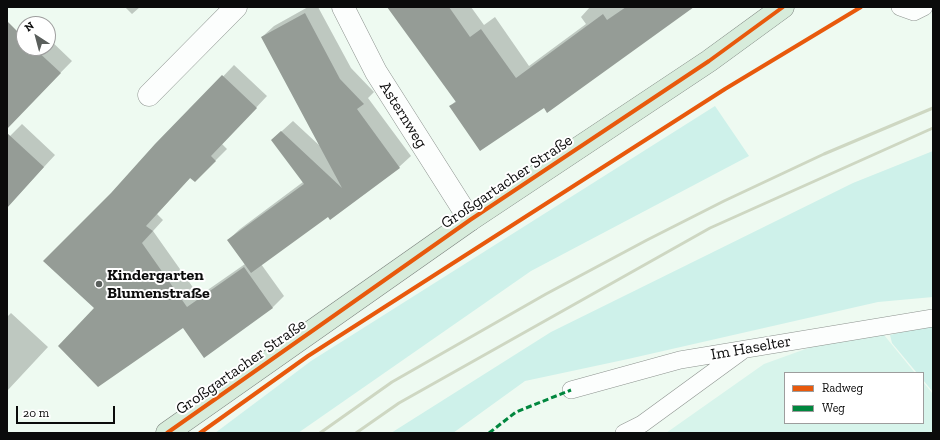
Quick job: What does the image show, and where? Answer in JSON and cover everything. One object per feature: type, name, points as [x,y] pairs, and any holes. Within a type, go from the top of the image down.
[{"type":"main road","name":"Großgartacher Straße","points":[[167,433],[470,220],[709,60],[783,7]]},
{"type":"street","points":[[149,95],[236,7]]},
{"type":"street","name":"Asternweg","points":[[343,7],[376,72],[470,220]]},
{"type":"lane","points":[[900,7],[914,12],[924,7]]},
{"type":"lane","name":"Im Haselter","points":[[572,390],[680,360],[933,318]]},
{"type":"lane","points":[[624,433],[642,424],[745,349]]},
{"type":"shaded area","points":[[715,106],[749,156],[531,271],[298,433],[215,433],[311,361]]},
{"type":"shaded area","points":[[933,151],[933,297],[878,302],[525,381],[453,433],[391,433],[551,332],[853,183]]},
{"type":"shaded area","points":[[933,324],[933,392],[924,381],[924,372],[916,372],[892,343],[890,335]]},
{"type":"shaded area","points":[[880,330],[914,372],[784,372],[784,424],[924,424],[924,383],[933,394],[933,433],[666,433],[764,364],[836,338]]},
{"type":"building","points":[[387,7],[449,7],[470,37],[481,29],[516,78],[603,14],[607,20],[626,7],[694,7],[547,113],[544,108],[480,151],[449,106],[456,102]]},
{"type":"building","points":[[305,13],[340,79],[364,104],[357,109],[400,168],[330,220],[328,217],[251,273],[227,240],[304,184],[271,140],[281,131],[342,188],[261,37]]},
{"type":"building","points":[[7,21],[16,30],[16,56],[43,56],[61,73],[7,129]]},
{"type":"building","points":[[222,75],[257,108],[211,156],[216,161],[195,182],[190,178],[146,226],[153,231],[142,243],[187,307],[244,267],[273,308],[204,358],[183,328],[98,387],[58,346],[94,308],[43,261],[111,193],[155,144]]},
{"type":"building","points":[[7,133],[44,167],[7,208]]},
{"type":"railway","points":[[320,433],[392,382],[546,294],[647,240],[724,201],[824,154],[933,108]]},
{"type":"railway","points":[[356,433],[399,403],[710,228],[933,128]]},
{"type":"marked path","points":[[489,433],[516,412],[571,390]]},
{"type":"cycle path","points":[[167,433],[470,220],[709,61],[783,7]]},
{"type":"cycle path","points":[[200,433],[308,356],[725,89],[861,7]]},
{"type":"place","name":"Kindergarten Blumenstraße","points":[[99,284]]}]
